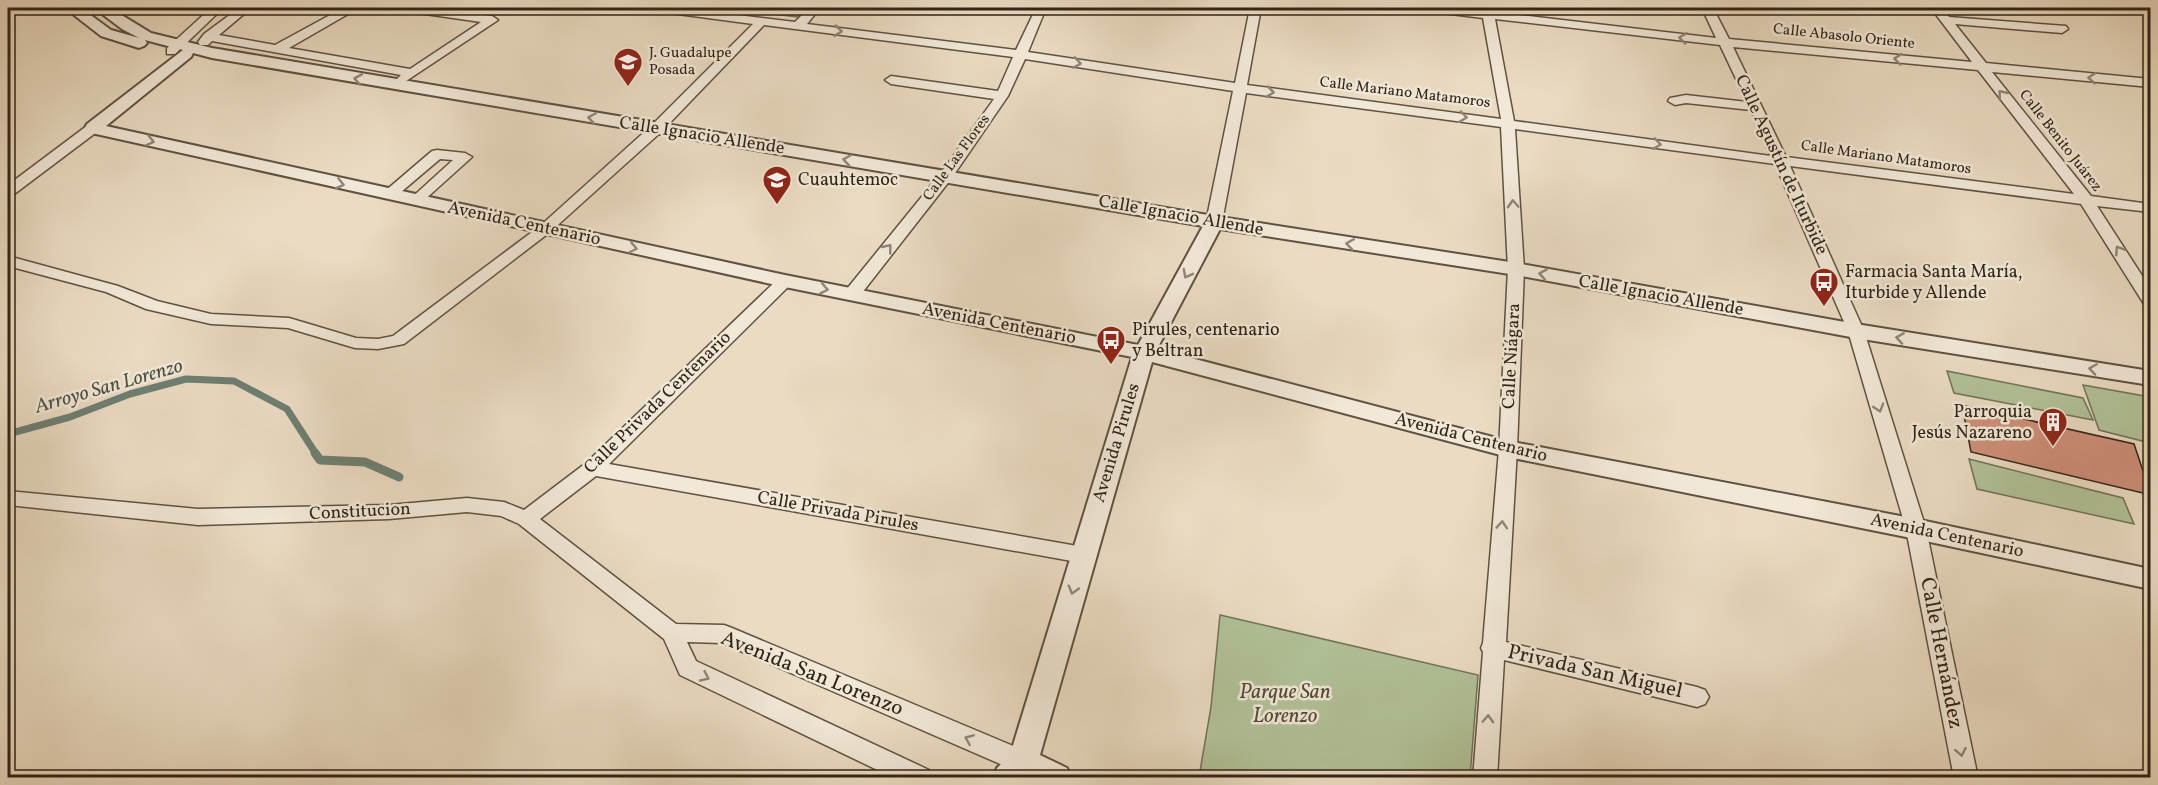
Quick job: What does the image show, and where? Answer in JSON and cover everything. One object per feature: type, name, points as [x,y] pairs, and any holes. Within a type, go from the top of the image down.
[{"type":"street","points":[[72,8],[106,33],[192,48],[277,49],[412,73]]},
{"type":"street","points":[[101,8],[146,36],[192,48]]},
{"type":"street","points":[[192,48],[217,8]]},
{"type":"street","points":[[8,192],[245,8]]},
{"type":"street","points":[[277,49],[351,8]]},
{"type":"street","points":[[394,85],[492,20],[404,8]]},
{"type":"street","name":"Calle Mariano Matamoros","points":[[655,8],[1019,54],[1240,88],[1780,161],[2151,208]]},
{"type":"street","points":[[798,26],[815,8]]},
{"type":"street","name":"Calle Las Flores","points":[[852,294],[946,176],[1002,96],[1041,8]]},
{"type":"street","name":"Avenida Pirules","points":[[1015,770],[1144,353],[1214,222],[1256,8]]},
{"type":"street","name":"Calle Abasolo Oriente","points":[[1427,8],[1488,11],[1724,42],[2151,83]]},
{"type":"street","name":"Calle Agustín de Iturbide","points":[[1708,8],[1756,107],[1856,332],[1916,530]]},
{"type":"street","name":"Calle Benito Juárez","points":[[1936,8],[2087,201],[2151,300]]},
{"type":"street","name":"Calle Niágara","points":[[1485,777],[1492,648],[1508,449],[1516,269],[1508,123],[1488,11]]},
{"type":"street","points":[[1945,20],[2062,29]]},
{"type":"street","points":[[8,261],[112,289],[152,305],[211,319],[289,323],[355,343],[378,344],[398,340],[544,229],[656,129],[762,21]]},
{"type":"street","name":"Calle Ignacio Allende","points":[[192,48],[656,129],[1214,222],[1516,269],[1856,332],[2151,378]]},
{"type":"street","points":[[891,80],[1002,96]]},
{"type":"street","points":[[1675,101],[1686,99],[1756,107]]},
{"type":"street","name":"Avenida Centenario","points":[[93,128],[785,281],[1144,353],[1508,449],[2151,579]]},
{"type":"street","points":[[389,195],[437,154],[465,157],[416,200]]},
{"type":"street","name":"Calle Privada Centenario","points":[[526,519],[593,468],[785,281]]},
{"type":"street","name":"Calle Privada Pirules","points":[[593,468],[1083,555]]},
{"type":"street","name":"Constitucion","points":[[8,498],[198,518],[389,512],[467,505],[504,509],[526,519],[672,633]]},
{"type":"street","name":"Calle Hernández","points":[[1916,530],[1966,777]]},
{"type":"street","points":[[672,633],[688,668],[920,777]]},
{"type":"street","name":"Avenida San Lorenzo","points":[[672,633],[724,633],[1015,770],[1056,777]]},
{"type":"street","name":"Privada San Miguel","points":[[1492,648],[1697,696]]},
{"type":"green space","points":[[720,8],[808,8],[798,17]]},
{"type":"green space","points":[[1947,371],[2083,398],[2093,420],[1954,393]]},
{"type":"green space","points":[[2083,385],[2150,397],[2150,443],[2099,430]]},
{"type":"green space","points":[[1969,459],[2123,498],[2134,524],[1977,489]]},
{"type":"green space","name":"Parque San Lorenzo","points":[[1220,615],[1478,675],[1470,777],[1199,777],[1211,707]]},
{"type":"building","name":"Parroquia Jesús Nazareno","points":[[1962,405],[2134,444],[2151,495],[1971,452]]},
{"type":"waterway","name":"Arroyo San Lorenzo","points":[[8,434],[70,417],[130,394],[186,379],[234,381],[287,409],[316,454]]},
{"type":"waterway","name":"Arroyo San Lorenzo","points":[[315,453],[320,460],[365,462],[399,477]]},
{"type":"place","name":"J. Guadalupe Posada","points":[[628,88]]},
{"type":"place","name":"Cuauhtemoc","points":[[777,206]]},
{"type":"place","name":"Farmacia Santa María, Iturbide y Allende","points":[[1824,308]]},
{"type":"place","name":"Pirules, centenario y Beltran","points":[[1111,366]]},
{"type":"place","name":"Parroquia Jesús Nazareno","points":[[2053,448]]}]
